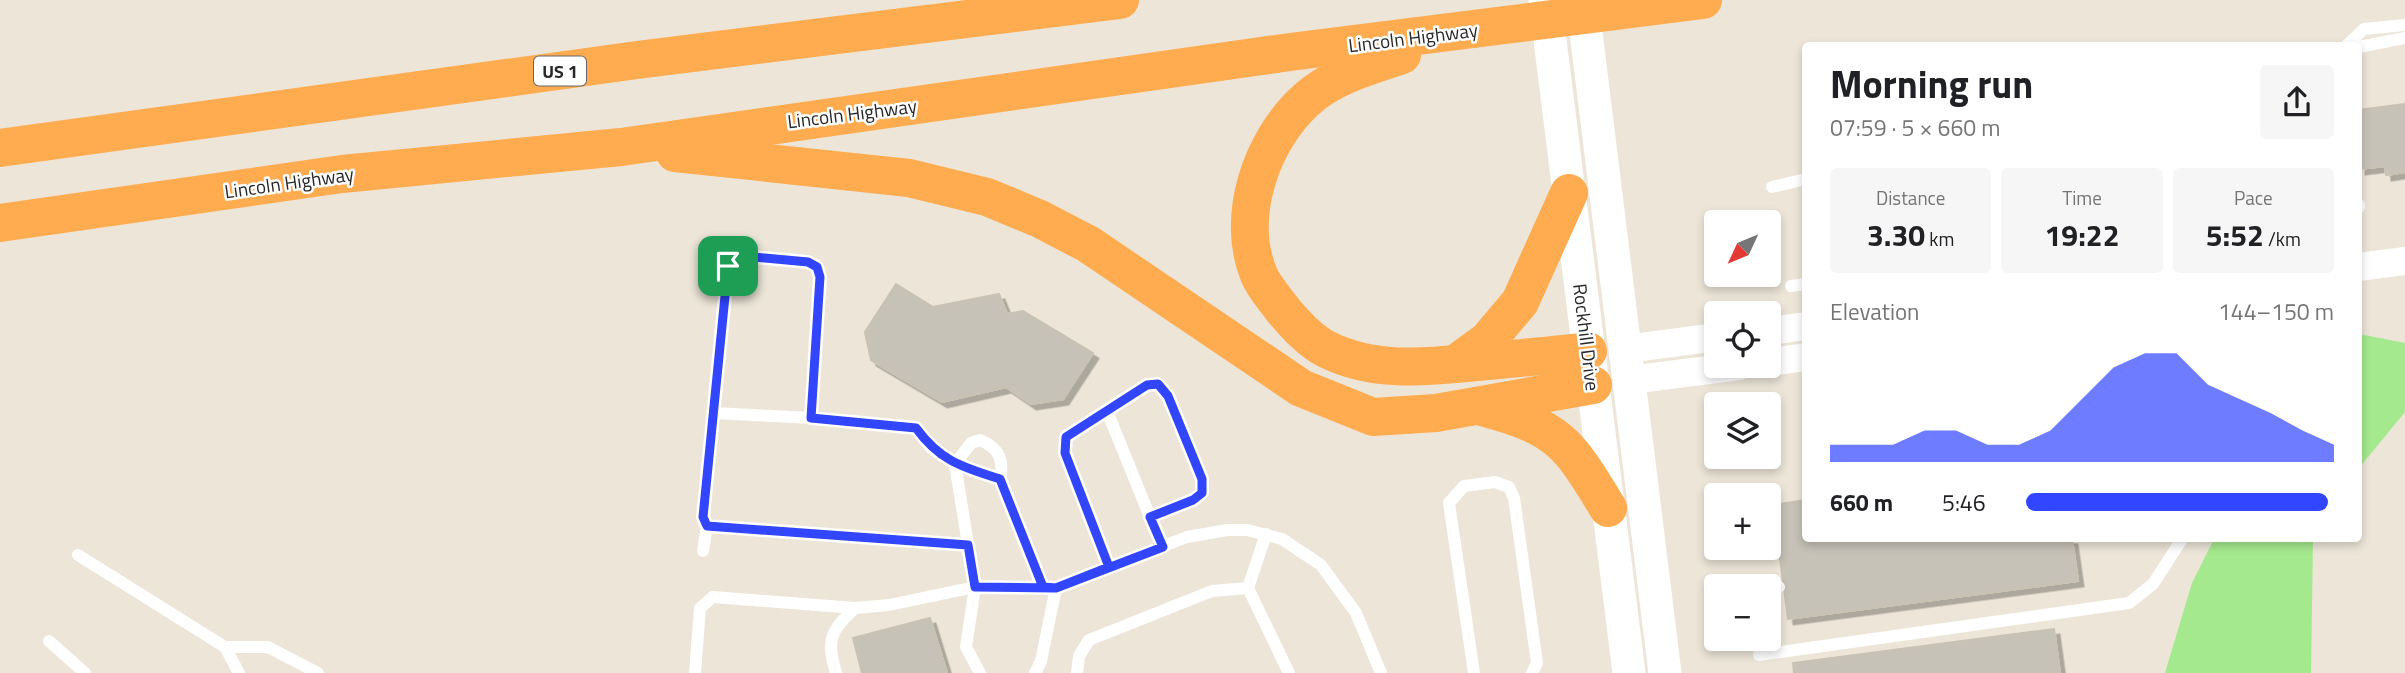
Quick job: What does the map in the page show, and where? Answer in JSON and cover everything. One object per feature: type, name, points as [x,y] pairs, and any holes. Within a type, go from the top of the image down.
[{"type":"highway","name":"US 1","points":[[0,148],[637,60],[1120,0]]},
{"type":"highway","name":"Lincoln Highway","points":[[0,223],[342,174],[621,147],[1290,52],[1684,2]]},
{"type":"highway","points":[[1470,31],[1355,71],[1306,100],[1269,153],[1254,191],[1250,214],[1259,275],[1287,315],[1315,341],[1351,358],[1405,369],[1455,364],[1609,366]]},
{"type":"highway","points":[[621,147],[896,176],[988,197],[1041,219],[1088,244],[1301,388],[1331,403],[1373,417],[1409,417],[1480,407],[1609,366]]},
{"type":"highway","points":[[1455,364],[1488,340],[1520,302],[1569,193]]},
{"type":"highway","points":[[1480,407],[1524,418],[1556,436],[1580,463],[1608,508]]},
{"type":"main road","name":"Rockhill Drive","points":[[1545,0],[1569,193],[1609,366],[1665,673]]},
{"type":"main road","name":"Rockhill Drive","points":[[1582,0],[1609,366],[1608,508],[1629,673]]},
{"type":"street","points":[[2362,267],[2405,261]]},
{"type":"street","points":[[1781,329],[1802,327]]},
{"type":"street","points":[[1609,366],[1704,340]]},
{"type":"street","points":[[1781,360],[1802,358]]},
{"type":"street","points":[[1609,366],[1704,366]]},
{"type":"lane","points":[[2354,42],[2364,29],[2405,24]]},
{"type":"lane","points":[[2362,44],[2405,38]]},
{"type":"lane","points":[[1772,187],[1802,180]]},
{"type":"lane","points":[[703,551],[707,526],[703,517],[728,266],[734,259],[743,256],[808,262],[817,267],[820,277],[811,418]]},
{"type":"lane","points":[[1791,286],[1802,285]]},
{"type":"lane","points":[[1109,567],[1065,453],[1066,437],[1147,385],[1158,384],[1168,396],[1202,479],[1202,493],[1193,500],[1150,517]]},
{"type":"lane","points":[[1107,411],[1163,547]]},
{"type":"lane","points":[[713,413],[811,418],[916,428],[932,449],[955,464],[1000,479]]},
{"type":"lane","points":[[979,673],[966,647],[975,587],[955,464],[971,443],[980,440],[992,445],[1000,455],[1003,465],[1000,479],[1049,588],[1041,661],[1035,673]]},
{"type":"lane","points":[[1474,673],[1449,503],[1464,486],[1495,482],[1509,487],[1514,498],[1537,663],[1532,673]]},
{"type":"lane","points":[[707,526],[968,545]]},
{"type":"lane","points":[[695,673],[700,608],[713,597],[855,608],[889,605],[975,587],[1049,588],[1163,547],[1217,531],[1247,530],[1266,534],[1309,555],[1339,586],[1356,612],[1381,673]]},
{"type":"lane","points":[[1266,534],[1248,588],[1289,673]]},
{"type":"lane","points":[[1759,656],[2129,603],[2153,584],[2180,542]]},
{"type":"lane","points":[[78,555],[225,647],[239,673]]},
{"type":"lane","points":[[1077,673],[1079,656],[1089,640],[1212,591],[1248,588]]},
{"type":"lane","points":[[836,673],[830,639],[834,628],[855,608]]},
{"type":"lane","points":[[49,641],[85,673]]},
{"type":"lane","points":[[225,647],[268,647],[318,673]]},
{"type":"green space","points":[[2362,335],[2405,343],[2405,412],[2362,464]]},
{"type":"green space","points":[[2212,542],[2313,542],[2311,673],[2165,673],[2192,583]]},
{"type":"building","points":[[2405,104],[2405,172],[2386,175],[2385,166],[2362,169],[2362,110]]},
{"type":"building","points":[[896,284],[933,307],[999,294],[1007,314],[1023,311],[1093,353],[1063,399],[1031,404],[1006,387],[942,402],[871,360],[865,332]]},
{"type":"building","points":[[1802,501],[1802,542],[2072,542],[2078,581],[1788,619],[1780,560],[1781,504]]},
{"type":"building","points":[[930,618],[947,673],[862,673],[853,638]]},
{"type":"building","points":[[2054,629],[2060,673],[1794,673],[1793,663]]},
{"type":"route","points":[[728,266],[703,517],[707,526],[719,529],[968,545],[975,587],[1056,588],[1163,547],[1150,517],[1193,500],[1202,493],[1202,479],[1168,396],[1158,384],[1147,385],[1066,437],[1065,453],[1109,567],[1056,588],[1043,587],[1000,479],[955,464],[932,449],[916,428],[811,418],[820,277],[817,267],[808,262],[743,256],[734,259],[728,266]]}]
